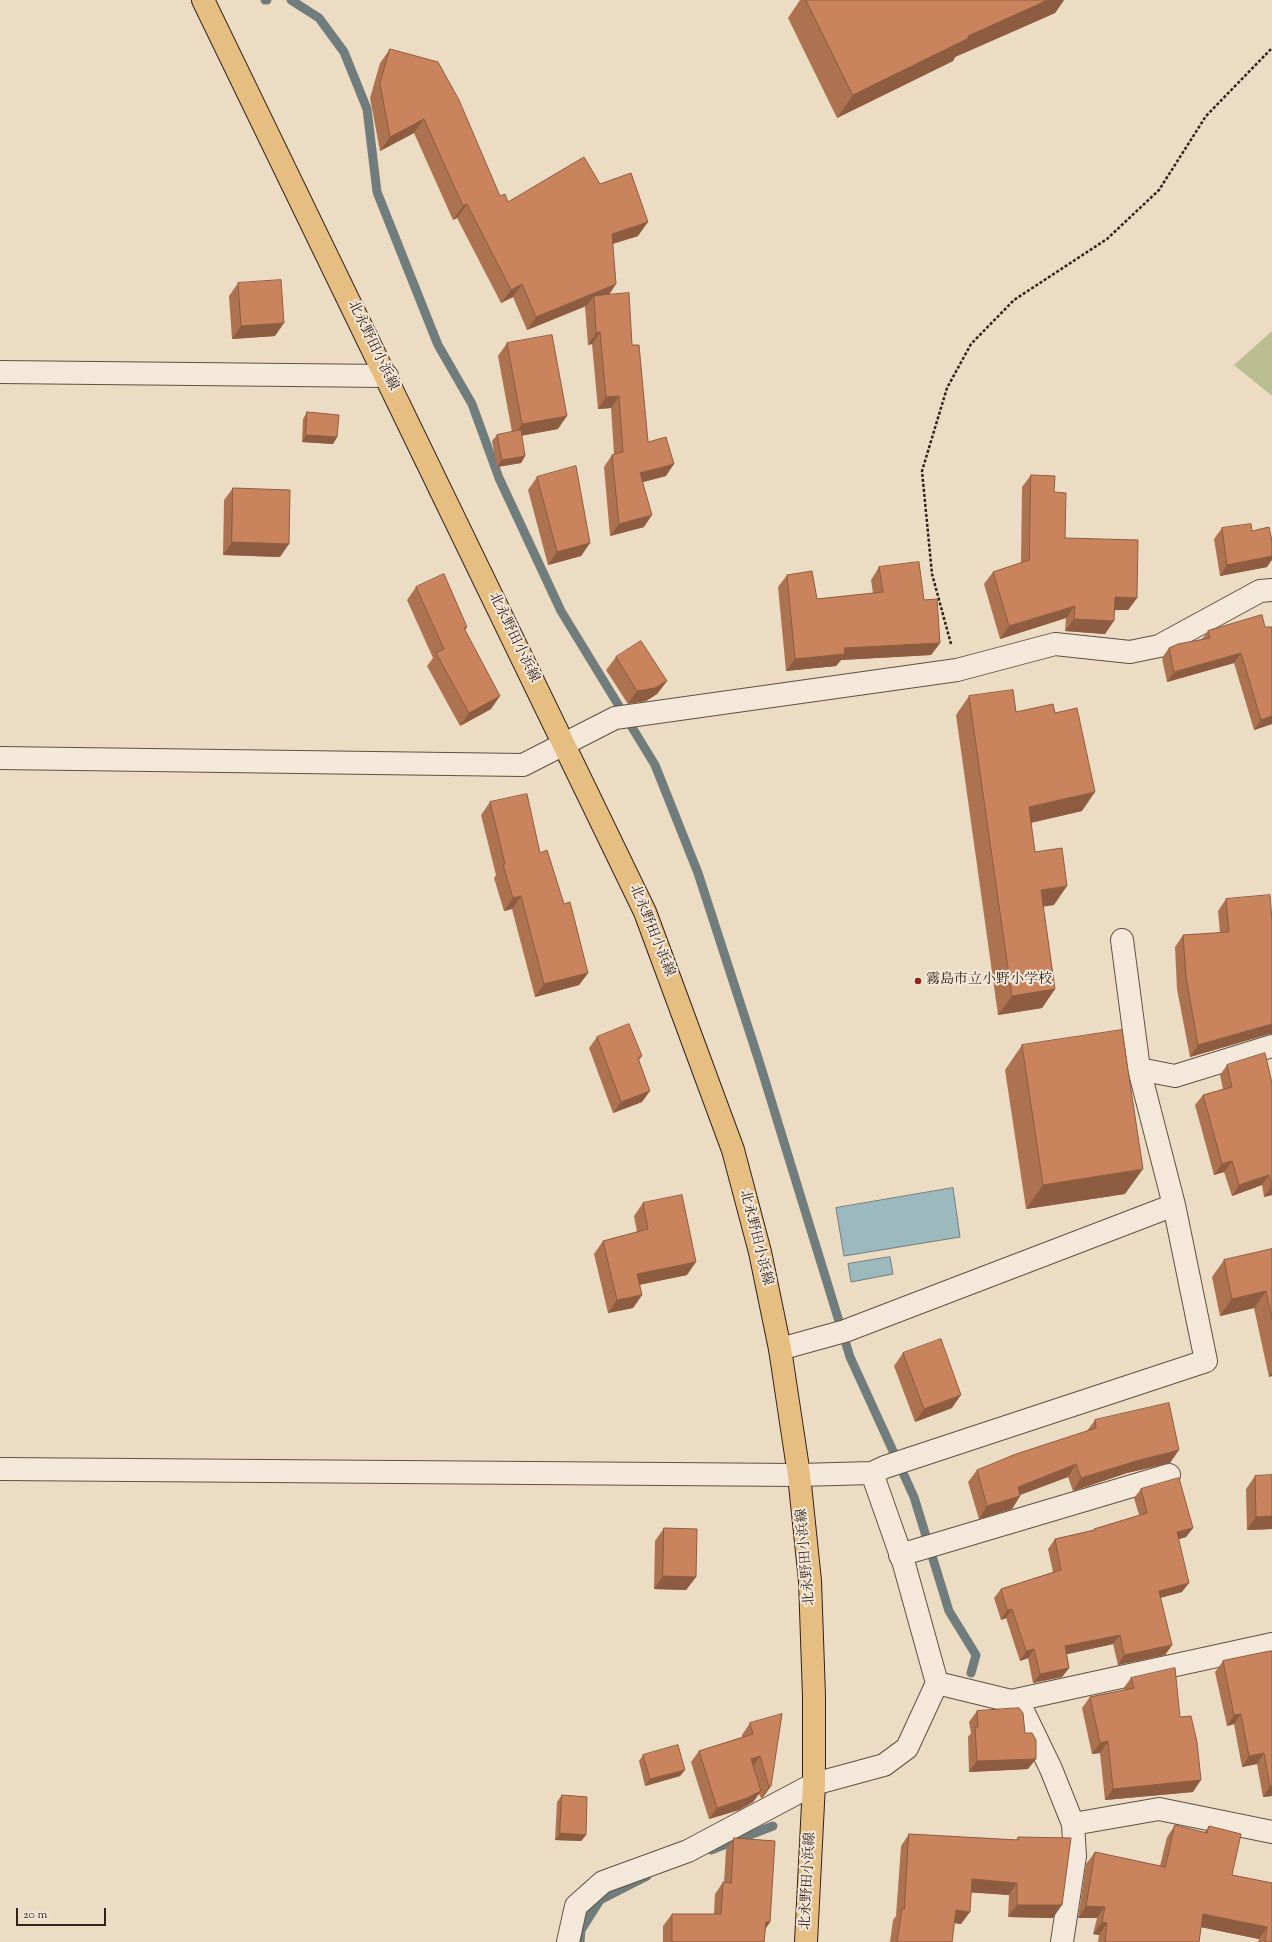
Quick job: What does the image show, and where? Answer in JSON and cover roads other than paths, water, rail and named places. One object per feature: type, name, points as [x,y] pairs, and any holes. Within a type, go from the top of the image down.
[{"type":"main road","name":"北永野田小浜線","points":[[203,0],[387,376],[645,912],[727,1135],[760,1252],[780,1349],[799,1475],[810,1581],[814,1696],[814,1784],[806,1942]]},
{"type":"street","points":[[0,372],[387,376]]},
{"type":"street","points":[[0,758],[523,765],[615,718],[957,670],[1055,644],[1130,652],[1159,646],[1260,591],[1272,590]]},
{"type":"street","points":[[0,1469],[799,1475],[878,1470],[1206,1361],[1174,1205],[1139,1069],[1122,940]]},
{"type":"street","points":[[1139,1069],[1175,1076],[1272,1046]]},
{"type":"street","points":[[780,1349],[846,1331],[1174,1205]]},
{"type":"street","points":[[568,1942],[576,1906],[603,1882],[688,1851],[814,1784],[884,1765],[907,1748],[937,1684],[906,1553],[878,1470]]},
{"type":"street","points":[[906,1553],[949,1542],[1169,1475]]},
{"type":"street","points":[[1006,1700],[1272,1644]]},
{"type":"street","points":[[937,1684],[1006,1700],[1024,1712],[1051,1769],[1073,1824],[1075,1856],[1062,1942]]},
{"type":"street","points":[[1073,1824],[1159,1809],[1272,1832]]},
{"type":"water","points":[[953,1188],[960,1237],[844,1256],[836,1208]]},
{"type":"water","points":[[890,1257],[893,1274],[851,1282],[848,1264]]},
{"type":"waterway","points":[[291,0],[319,18],[344,52],[367,109],[377,192],[438,345],[472,404],[499,478],[561,611],[655,765],[698,873],[759,1061],[850,1357],[914,1497],[949,1611],[976,1655],[971,1673]]},
{"type":"waterway","points":[[711,1850],[773,1826]]},
{"type":"waterway","points":[[580,1942],[581,1930],[600,1900],[647,1876]]},
{"type":"place","name":"霧島市立小野小学校","points":[[918,981]]}]
